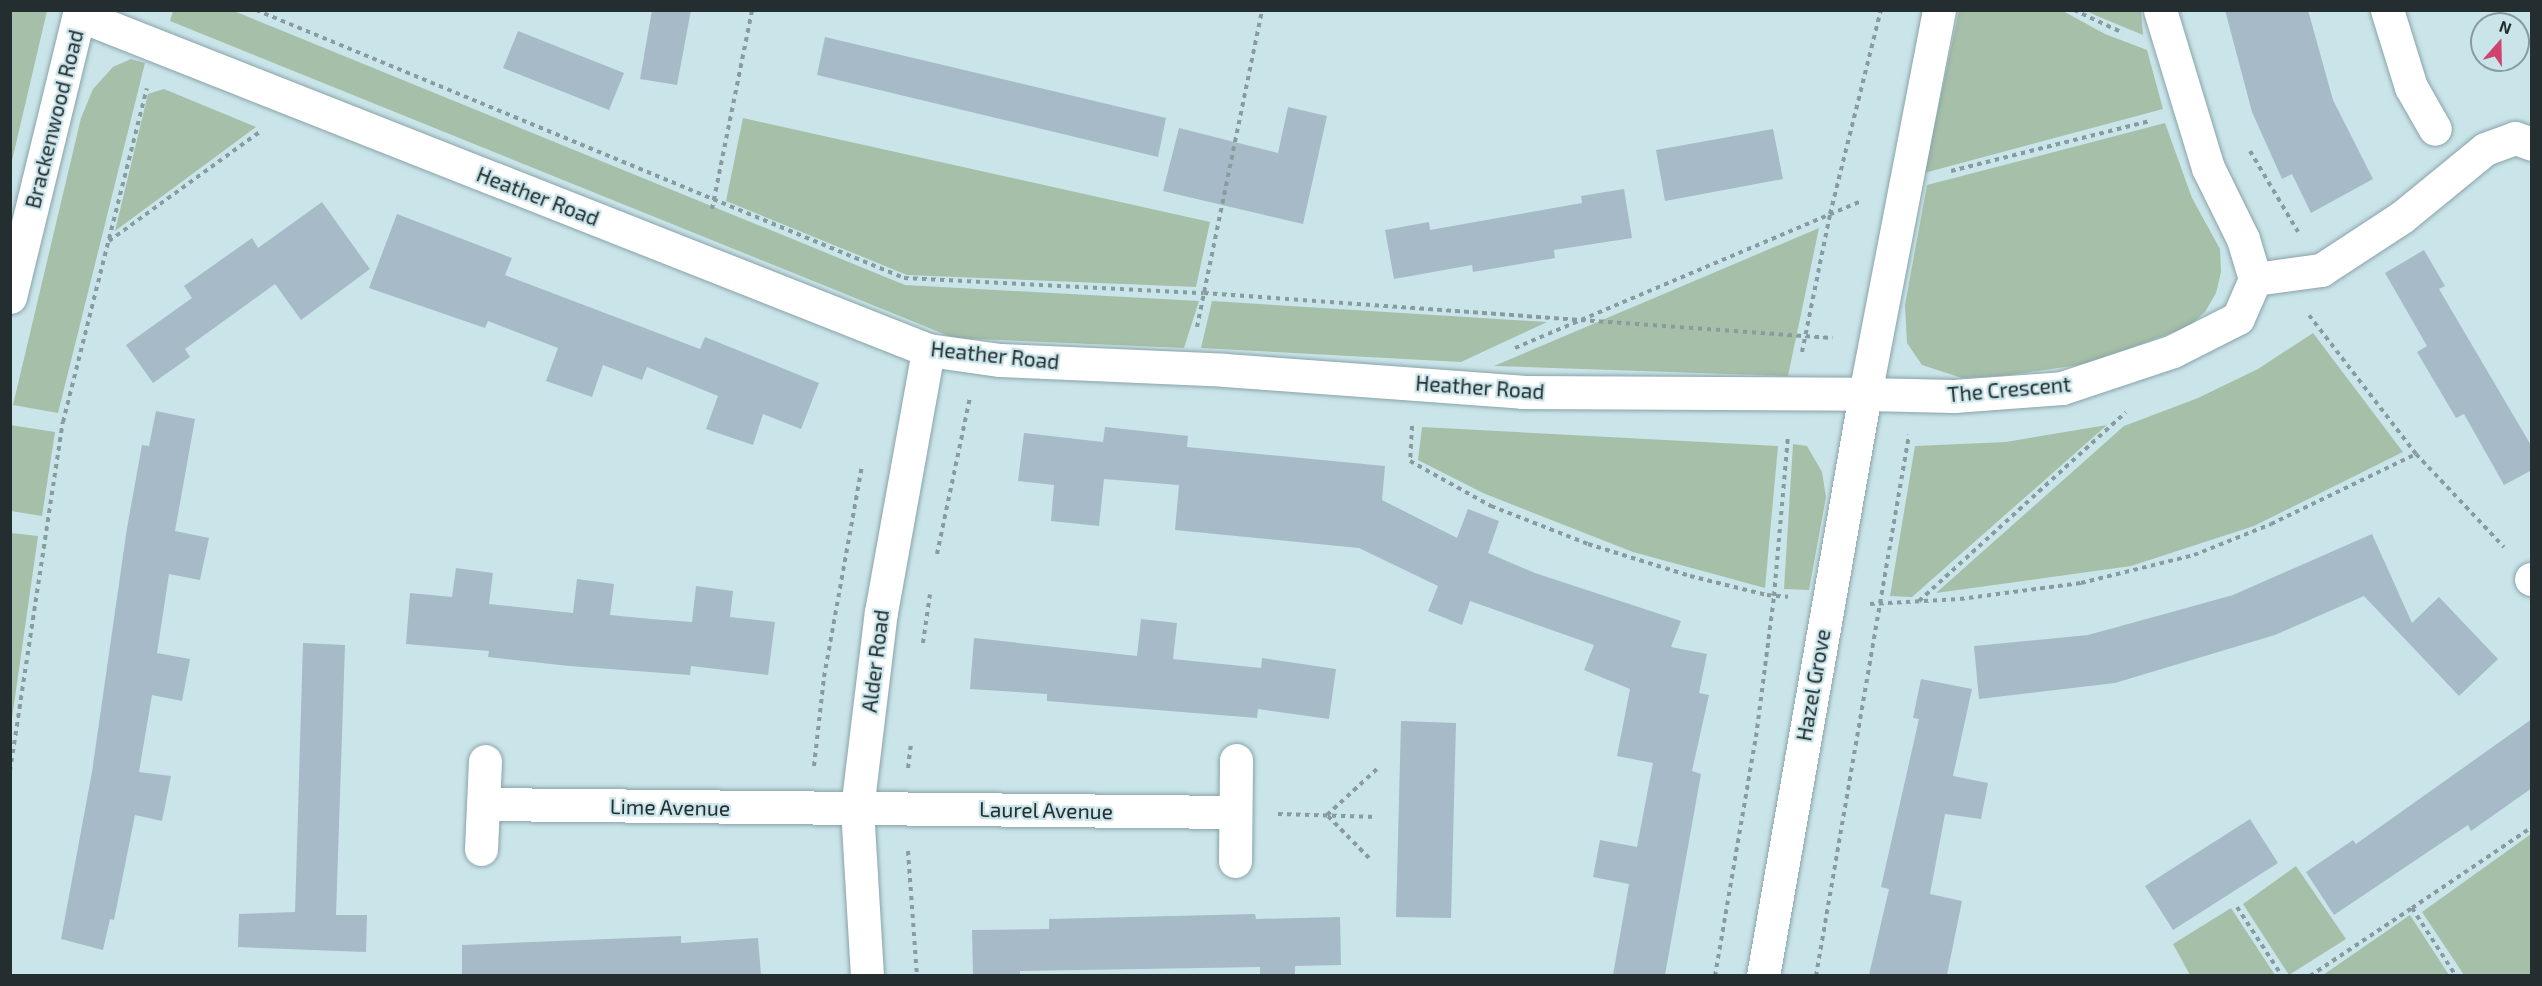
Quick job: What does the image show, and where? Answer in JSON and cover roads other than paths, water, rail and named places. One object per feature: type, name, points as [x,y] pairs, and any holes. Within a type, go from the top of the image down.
[{"type":"street","points":[[1865,394],[1903,183],[1939,10]]},
{"type":"street","points":[[2160,10],[2208,168],[2243,239],[2267,277],[2321,270],[2402,217],[2485,149],[2515,138],[2532,144]]},
{"type":"street","points":[[2387,10],[2411,87],[2435,129]]},
{"type":"street","name":"Heather Road","points":[[79,13],[928,350],[979,357],[1189,368],[1522,392],[1865,394]]},
{"type":"street","name":"Brackenwood Road","points":[[10,297],[79,13]]},
{"type":"street","name":"The Crescent","points":[[1865,394],[1916,395],[2062,388],[2173,351],[2238,318],[2267,277]]},
{"type":"street","name":"Alder Road","points":[[867,975],[857,809],[880,612],[928,350]]},
{"type":"street","name":"Hazel Grove","points":[[1763,975],[1865,394]]},
{"type":"street","points":[[1235,861],[1236,760]]},
{"type":"street","points":[[481,849],[484,761]]},
{"type":"street","name":"Lime Avenue","points":[[483,804],[857,809]]},
{"type":"street","name":"Laurel Avenue","points":[[857,809],[1235,812]]}]
